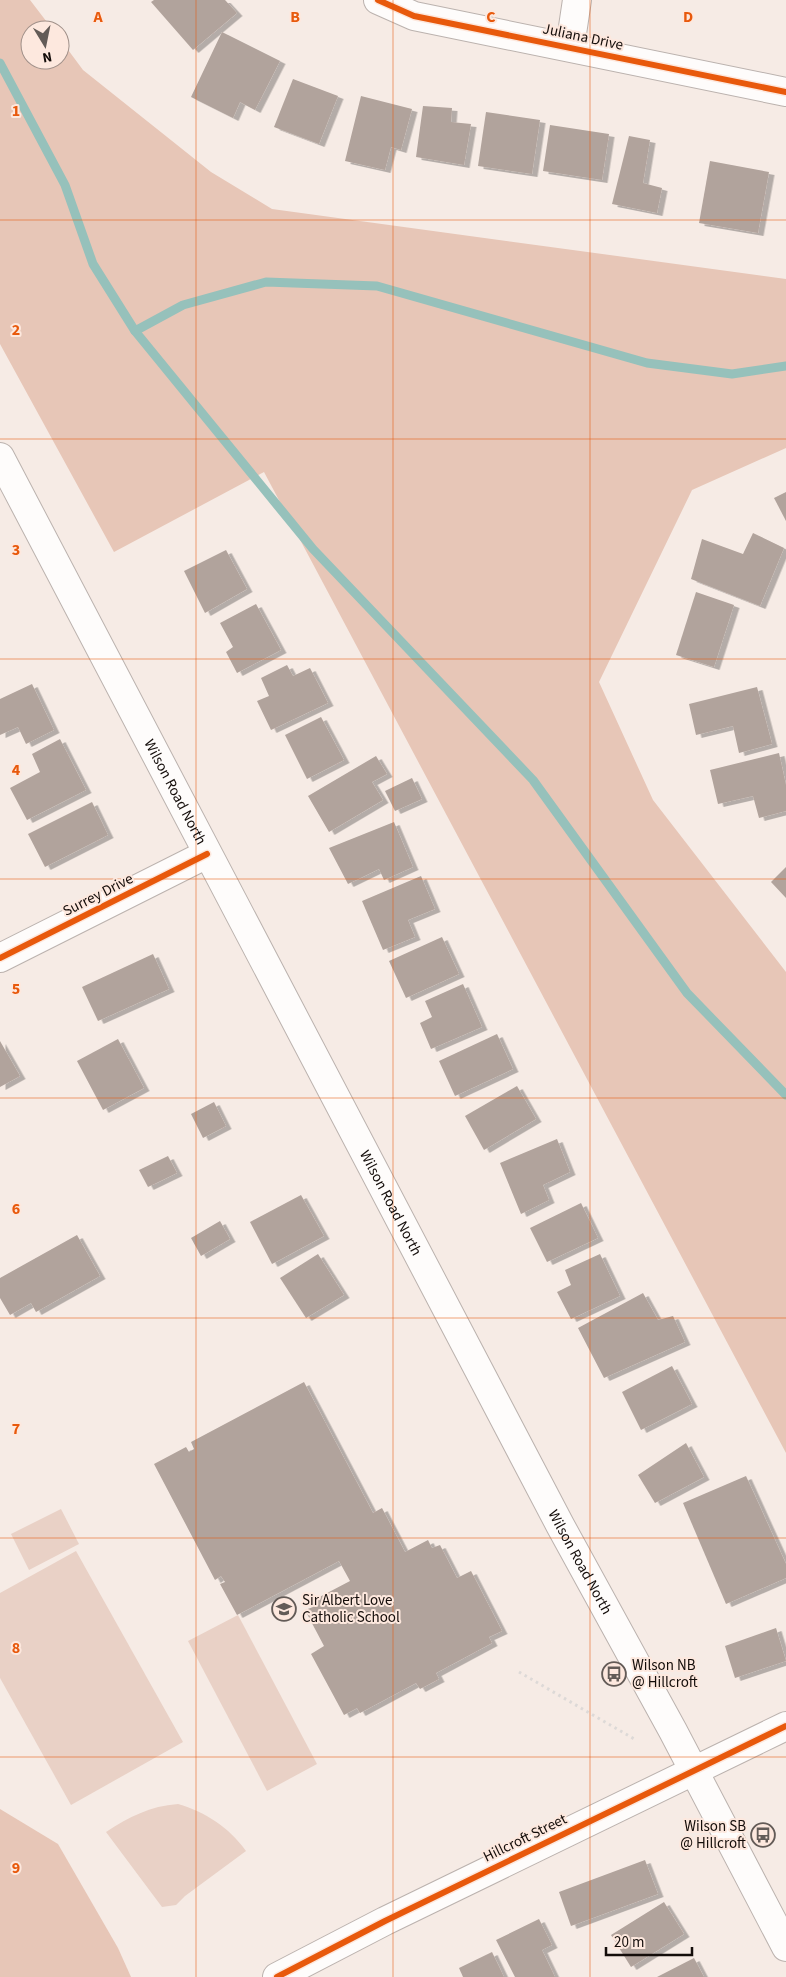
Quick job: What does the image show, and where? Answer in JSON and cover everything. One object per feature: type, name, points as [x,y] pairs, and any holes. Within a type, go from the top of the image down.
[{"type":"main road","name":"Juliana Drive","points":[[378,0],[414,16],[786,92]]},
{"type":"main road","points":[[570,47],[577,0]]},
{"type":"main road","name":"Wilson Road North","points":[[0,457],[560,1525],[694,1769],[786,1947]]},
{"type":"main road","name":"Surrey Drive","points":[[0,958],[207,854]]},
{"type":"main road","name":"Hillcroft Street","points":[[276,1977],[384,1921],[786,1726]]},
{"type":"path","points":[[519,1672],[636,1740]]},
{"type":"shaded area","points":[[0,0],[30,0],[45,20],[20,20],[20,70],[70,70],[70,52],[83,70],[211,172],[272,209],[786,279],[786,448],[692,490],[599,682],[653,800],[786,972],[786,1453],[264,472],[114,552],[0,344]]},
{"type":"shaded area","points":[[61,1509],[79,1544],[29,1570],[11,1534]]},
{"type":"shaded area","points":[[76,1551],[183,1742],[71,1805],[0,1678],[0,1593]]},
{"type":"shaded area","points":[[238,1615],[317,1764],[267,1791],[188,1641]]},
{"type":"shaded area","points":[[178,1804],[198,1811],[216,1821],[246,1851],[185,1896],[176,1905],[162,1907],[106,1832],[140,1813],[158,1807]]},
{"type":"shaded area","points":[[0,1809],[58,1844],[118,1948],[131,1977],[0,1977]]},
{"type":"building","points":[[154,0],[225,0],[237,13],[193,50],[151,2]]},
{"type":"building","points":[[222,32],[280,61],[255,110],[240,102],[233,118],[191,97]]},
{"type":"building","points":[[293,79],[338,96],[319,144],[274,127]]},
{"type":"building","points":[[361,96],[412,109],[401,150],[391,147],[385,170],[345,161]]},
{"type":"building","points":[[423,106],[452,108],[451,122],[471,124],[464,165],[416,157]]},
{"type":"building","points":[[486,112],[540,120],[532,174],[478,166]]},
{"type":"building","points":[[550,125],[609,134],[602,180],[543,171]]},
{"type":"building","points":[[629,136],[650,140],[643,183],[662,188],[657,213],[612,204]]},
{"type":"building","points":[[710,161],[769,172],[758,233],[699,223]]},
{"type":"building","points":[[786,492],[786,521],[774,498]]},
{"type":"building","points":[[753,533],[784,548],[760,606],[691,579],[702,539],[743,554]]},
{"type":"building","points":[[226,550],[247,589],[205,613],[184,571]]},
{"type":"building","points":[[696,592],[734,605],[714,667],[676,655]]},
{"type":"building","points":[[256,604],[281,650],[237,673],[226,652],[233,647],[220,623]]},
{"type":"building","points":[[287,665],[293,676],[310,668],[328,703],[271,730],[257,701],[269,696],[261,678]]},
{"type":"building","points":[[32,684],[54,730],[26,744],[18,727],[0,735],[0,699]]},
{"type":"building","points":[[757,687],[772,744],[739,753],[733,726],[696,735],[689,704]]},
{"type":"building","points":[[321,717],[344,760],[307,779],[285,735]]},
{"type":"building","points":[[60,739],[86,790],[27,820],[10,788],[40,772],[32,754]]},
{"type":"building","points":[[779,753],[786,785],[786,811],[759,818],[753,796],[718,804],[710,770]]},
{"type":"building","points":[[376,756],[387,774],[372,782],[383,800],[329,832],[308,796]]},
{"type":"building","points":[[412,778],[422,799],[395,811],[385,791]]},
{"type":"building","points":[[92,802],[108,835],[45,867],[28,834]]},
{"type":"building","points":[[394,822],[413,867],[384,880],[379,869],[348,884],[329,848]]},
{"type":"building","points":[[786,867],[786,898],[771,882]]},
{"type":"building","points":[[421,876],[435,909],[408,920],[415,937],[383,950],[362,901]]},
{"type":"building","points":[[442,937],[459,974],[406,998],[389,961]]},
{"type":"building","points":[[153,954],[169,989],[98,1021],[82,987]]},
{"type":"building","points":[[463,984],[482,1027],[431,1049],[420,1023],[432,1017],[425,1001]]},
{"type":"building","points":[[497,1034],[513,1069],[455,1096],[439,1061]]},
{"type":"building","points":[[118,1039],[144,1088],[103,1110],[77,1061]]},
{"type":"building","points":[[0,1041],[20,1076],[0,1087]]},
{"type":"building","points":[[517,1086],[536,1119],[484,1150],[465,1116]]},
{"type":"building","points":[[214,1102],[226,1126],[203,1138],[191,1114]]},
{"type":"building","points":[[557,1139],[570,1172],[543,1185],[549,1200],[521,1214],[500,1163]]},
{"type":"building","points":[[168,1156],[177,1173],[148,1187],[139,1170]]},
{"type":"building","points":[[301,1195],[324,1236],[272,1264],[250,1222]]},
{"type":"building","points":[[581,1203],[598,1238],[547,1262],[530,1228]]},
{"type":"building","points":[[220,1221],[230,1239],[201,1256],[191,1238]]},
{"type":"building","points":[[77,1235],[100,1276],[36,1312],[31,1303],[10,1315],[0,1298],[0,1278]]},
{"type":"building","points":[[318,1254],[344,1295],[306,1318],[280,1278]]},
{"type":"building","points":[[600,1254],[620,1296],[571,1319],[557,1292],[571,1285],[565,1270]]},
{"type":"building","points":[[643,1293],[658,1320],[673,1316],[685,1342],[604,1378],[578,1328]]},
{"type":"building","points":[[672,1366],[692,1404],[641,1430],[622,1392]]},
{"type":"building","points":[[304,1382],[373,1513],[382,1508],[405,1552],[428,1540],[432,1548],[440,1545],[457,1578],[471,1571],[502,1631],[489,1637],[492,1643],[436,1673],[439,1679],[420,1689],[416,1683],[360,1713],[357,1708],[344,1715],[311,1654],[324,1646],[305,1610],[313,1607],[310,1602],[350,1581],[339,1561],[237,1615],[220,1584],[225,1582],[221,1576],[215,1580],[154,1464],[186,1447],[189,1452],[194,1449],[191,1442]]},
{"type":"building","points":[[686,1443],[704,1477],[655,1503],[638,1475]]},
{"type":"building","points":[[746,1476],[786,1564],[786,1578],[726,1604],[683,1503]]},
{"type":"building","points":[[776,1628],[786,1661],[735,1678],[725,1646]]},
{"type":"building","points":[[645,1860],[658,1894],[571,1926],[559,1892]]},
{"type":"building","points":[[664,1902],[684,1934],[631,1967],[611,1935]]},
{"type":"building","points":[[539,1919],[552,1945],[542,1950],[555,1977],[515,1977],[496,1940]]},
{"type":"building","points":[[492,1952],[504,1977],[463,1977],[459,1968]]},
{"type":"building","points":[[694,1958],[704,1977],[657,1977]]},
{"type":"waterway","points":[[0,63],[65,185],[93,264],[135,331],[313,549],[533,780],[687,993],[786,1095]]},
{"type":"waterway","points":[[135,331],[183,305],[266,282],[377,286],[647,363],[732,374],[786,366]]},
{"type":"cycle path","points":[[378,0],[414,16],[786,92]]},
{"type":"cycle path","points":[[0,958],[207,854]]},
{"type":"cycle path","points":[[277,1977],[385,1921],[786,1726]]},
{"type":"place","name":"Sir Albert Love Catholic School","points":[[284,1609]]},
{"type":"place","name":"Wilson NB @ Hillcroft","points":[[614,1674]]},
{"type":"place","name":"Wilson SB @ Hillcroft","points":[[763,1835]]}]
